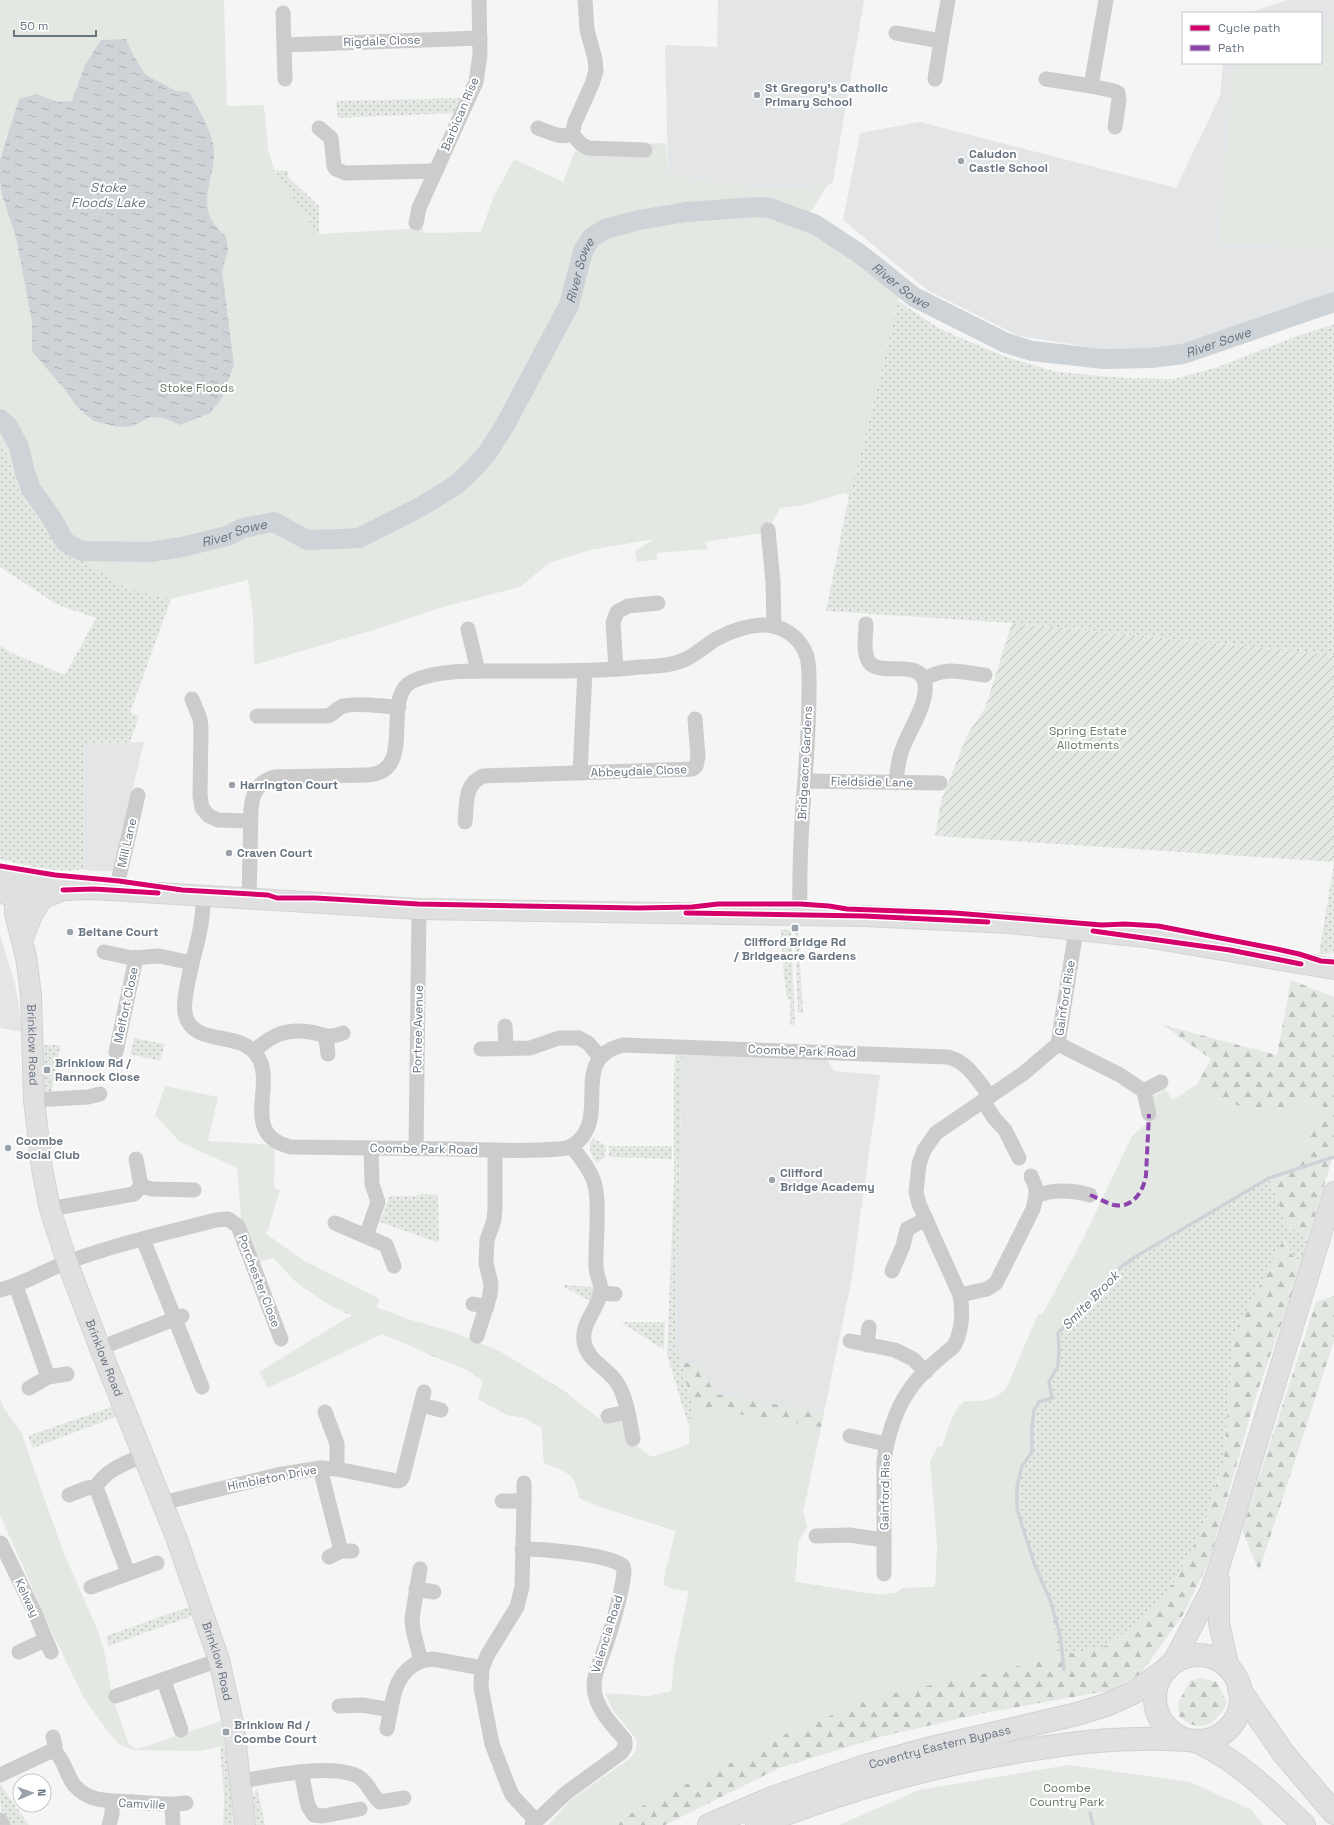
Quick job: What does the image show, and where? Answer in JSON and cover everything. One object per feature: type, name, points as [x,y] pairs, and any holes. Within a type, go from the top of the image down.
[{"type":"highway","points":[[1202,1656],[1220,1662],[1229,1669],[1236,1679],[1239,1690],[1239,1710],[1233,1722],[1224,1732],[1216,1737],[1193,1741],[1168,1730],[1160,1719],[1156,1710],[1155,1700],[1156,1689],[1161,1676],[1170,1666],[1185,1658],[1202,1656]]},
{"type":"highway","name":"Coventry Eastern Bypass","points":[[710,1825],[772,1798],[865,1766],[927,1749],[1077,1714],[1106,1705],[1133,1694],[1170,1666]]},
{"type":"highway","points":[[1239,1690],[1284,1754],[1334,1813]]},
{"type":"highway","name":"Coventry Eastern Bypass","points":[[757,1825],[812,1803],[916,1772],[1000,1754],[1118,1738],[1161,1738],[1193,1741],[1236,1763],[1264,1786],[1304,1825]]},
{"type":"main road","points":[[8,888],[116,890],[419,909],[934,918],[1101,931],[1223,949],[1332,970]]},
{"type":"main road","points":[[8,888],[42,900]]},
{"type":"main road","name":"Brinklow Road","points":[[8,888],[22,940],[31,994],[34,1100],[42,1169],[50,1209],[67,1262],[100,1348],[144,1455],[208,1625],[219,1660],[232,1714],[245,1825]]},
{"type":"main road","points":[[22,940],[32,915],[42,900],[62,890]]},
{"type":"main road","points":[[1170,1666],[1210,1592],[1220,1564],[1334,1192]]},
{"type":"main road","points":[[1220,1564],[1218,1601],[1219,1624],[1229,1669]]},
{"type":"street","name":"Barbican Rise","points":[[416,223],[419,208],[476,82],[480,62],[479,0]]},
{"type":"street","points":[[572,134],[574,122],[592,84],[596,71],[595,59],[587,30],[585,0]]},
{"type":"street","points":[[935,78],[948,0]]},
{"type":"street","points":[[1091,86],[1106,0]]},
{"type":"street","points":[[283,13],[285,79]]},
{"type":"street","points":[[896,33],[941,41]]},
{"type":"street","name":"Rigdale Close","points":[[284,45],[480,38]]},
{"type":"street","points":[[1046,79],[1114,90],[1118,93],[1119,100],[1115,127]]},
{"type":"street","points":[[319,128],[331,138],[334,166],[336,169],[345,173],[436,171]]},
{"type":"street","points":[[538,128],[559,136],[566,137],[572,134]]},
{"type":"street","points":[[572,134],[581,144],[588,148],[645,150]]},
{"type":"street","points":[[768,530],[773,582],[774,626]]},
{"type":"street","points":[[616,669],[613,623],[617,612],[628,606],[658,603]]},
{"type":"street","points":[[866,624],[866,653],[869,662],[882,668],[911,670],[921,675],[924,679],[926,688],[917,716],[901,750],[896,783]]},
{"type":"street","name":"Bridgeacre Gardens","points":[[249,899],[250,821],[253,795],[261,784],[269,778],[281,776],[374,775],[383,771],[390,763],[395,752],[400,699],[405,688],[413,681],[438,674],[478,671],[585,671],[675,663],[693,655],[716,639],[728,634],[753,626],[774,626],[795,637],[804,650],[808,661],[809,729],[800,862],[800,916]]},
{"type":"street","points":[[468,629],[478,671]]},
{"type":"street","points":[[924,679],[948,670],[984,675]]},
{"type":"street","name":"Abbeydale Close","points":[[580,773],[585,671]]},
{"type":"street","points":[[192,699],[200,719],[201,728],[200,796],[202,808],[209,816],[218,820],[250,821]]},
{"type":"street","points":[[258,716],[328,716],[342,706],[352,705],[399,708]]},
{"type":"street","name":"Abbeydale Close","points":[[465,822],[468,790],[472,782],[489,775],[693,769],[696,766],[698,757],[695,718]]},
{"type":"street","name":"Fieldside Lane","points":[[805,782],[940,783]]},
{"type":"street","name":"Mill Lane","points":[[116,890],[138,795]]},
{"type":"street","points":[[204,896],[202,916],[185,1000],[185,1012],[193,1028],[201,1034],[239,1041],[254,1050],[268,1039],[281,1032],[310,1032],[326,1038],[343,1033]]},
{"type":"street","name":"Portree Avenue","points":[[416,1149],[419,909]]},
{"type":"street","name":"Gainford Rise","points":[[884,1574],[884,1461],[886,1444],[908,1391],[954,1346],[958,1338],[962,1306],[960,1295],[919,1204],[916,1192],[919,1164],[924,1150],[936,1133],[1024,1073],[1058,1044],[1076,930]]},
{"type":"street","name":"Melfort Close","points":[[104,952],[136,958],[158,956],[192,963]]},
{"type":"street","name":"Melfort Close","points":[[116,1052],[136,958]]},
{"type":"street","points":[[505,1026],[506,1048]]},
{"type":"street","points":[[326,1038],[328,1054]]},
{"type":"street","points":[[481,1049],[530,1048],[559,1038],[579,1038],[588,1043],[600,1057],[595,1065],[592,1075],[592,1115],[589,1126],[582,1137],[571,1146],[589,1170],[594,1180],[596,1195],[596,1269],[600,1285],[600,1293],[598,1301],[585,1327],[584,1340],[587,1350],[593,1360],[611,1375],[620,1386],[634,1439]]},
{"type":"street","points":[[1058,1044],[1120,1075],[1144,1091],[1149,1114]]},
{"type":"street","name":"Coombe Park Road","points":[[600,1057],[612,1048],[623,1045],[948,1057],[956,1059],[968,1069],[986,1098]]},
{"type":"street","name":"Coombe Park Road","points":[[254,1050],[260,1058],[263,1070],[261,1116],[265,1129],[281,1144],[291,1147],[495,1150],[558,1149],[571,1146]]},
{"type":"street","points":[[1144,1091],[1161,1082]]},
{"type":"street","points":[[34,1100],[88,1097],[100,1094]]},
{"type":"street","points":[[986,1098],[994,1118],[1005,1130],[1019,1158]]},
{"type":"street","points":[[366,1236],[378,1202],[372,1184],[371,1148]]},
{"type":"street","points":[[477,1336],[480,1305],[490,1295],[491,1284],[486,1263],[487,1240],[494,1220],[495,1150]]},
{"type":"street","points":[[136,1159],[141,1186]]},
{"type":"street","points":[[960,1295],[987,1289],[996,1283],[1033,1209],[1036,1188],[1031,1176]]},
{"type":"street","points":[[50,1209],[134,1194],[141,1186]]},
{"type":"street","points":[[141,1186],[152,1189],[194,1190]]},
{"type":"street","points":[[1036,1196],[1046,1192],[1081,1192],[1090,1195]]},
{"type":"street","name":"Porchester Close","points":[[0,1290],[16,1286],[67,1262],[143,1239],[216,1220],[228,1219],[238,1226],[281,1339]]},
{"type":"street","points":[[892,1271],[903,1246],[907,1229],[926,1219]]},
{"type":"street","points":[[335,1223],[386,1245],[394,1266]]},
{"type":"street","points":[[143,1239],[179,1317],[202,1388]]},
{"type":"street","points":[[16,1286],[48,1377]]},
{"type":"street","points":[[600,1293],[615,1294]]},
{"type":"street","points":[[100,1348],[179,1317]]},
{"type":"street","points":[[867,1345],[869,1327]]},
{"type":"street","points":[[850,1341],[895,1350],[913,1358],[926,1372]]},
{"type":"street","points":[[29,1388],[48,1377],[67,1374]]},
{"type":"street","name":"Himbleton Drive","points":[[162,1502],[277,1475],[320,1468],[337,1469],[396,1481],[401,1480],[423,1398],[441,1410]]},
{"type":"street","points":[[325,1412],[337,1444],[337,1469]]},
{"type":"street","points":[[608,1416],[627,1412]]},
{"type":"street","name":"Gainford Rise","points":[[850,1436],[886,1444]]},
{"type":"street","points":[[128,1572],[96,1487],[101,1477],[144,1455]]},
{"type":"street","points":[[320,1468],[341,1553]]},
{"type":"street","points":[[524,1483],[522,1587],[517,1607],[488,1654],[482,1668],[481,1687],[492,1744],[512,1795],[534,1823]]},
{"type":"street","points":[[69,1495],[87,1488],[96,1487]]},
{"type":"street","points":[[502,1501],[524,1501]]},
{"type":"street","name":"Gainford Rise","points":[[816,1536],[849,1535],[884,1540]]},
{"type":"street","name":"Kelway","points":[[1,1542],[4,1559],[35,1613],[48,1646],[20,1652]]},
{"type":"street","name":"Valencia Road","points":[[522,1548],[547,1549],[612,1560],[623,1566],[624,1571],[606,1646],[594,1677],[594,1686],[600,1708],[625,1740],[625,1747],[621,1753],[566,1793],[534,1823]]},
{"type":"street","points":[[91,1587],[128,1572],[157,1563]]},
{"type":"street","points":[[420,1569],[414,1604],[413,1630],[421,1661]]},
{"type":"street","points":[[416,1589],[434,1592]]},
{"type":"street","points":[[387,1729],[397,1683],[403,1673],[410,1666],[433,1658],[482,1668]]},
{"type":"street","points":[[116,1696],[164,1681],[219,1660]]},
{"type":"street","points":[[164,1681],[181,1730]]},
{"type":"street","points":[[339,1706],[362,1705],[391,1710]]},
{"type":"street","name":"Camville","points":[[0,1775],[49,1752],[54,1744],[68,1777],[81,1792],[97,1800],[112,1802],[179,1804],[173,1824]]},
{"type":"street","points":[[241,1781],[301,1772],[330,1771],[356,1775],[364,1782],[380,1802],[404,1798]]},
{"type":"street","points":[[301,1772],[308,1806],[314,1815],[323,1816],[360,1809]]},
{"type":"street","name":"Camville","points":[[109,1825],[112,1814],[112,1802]]},
{"type":"street","points":[[0,1820],[3,1825]]},
{"type":"shaded area","name":"St Gregory's Catholic Primary School","points":[[718,0],[864,0],[833,182],[827,186],[777,188],[718,185],[668,173],[665,45],[717,47]]},
{"type":"shaded area","name":"Caludon Castle School","points":[[1287,0],[1334,0],[1334,295],[1174,347],[1116,351],[1019,336],[927,290],[843,220],[860,133],[920,122],[1176,188],[1220,96],[1223,64],[1322,64],[1322,12],[1251,12]]},
{"type":"shaded area","points":[[144,742],[113,871],[89,871],[84,869],[83,743]]},
{"type":"shaded area","points":[[0,935],[15,984],[23,1032],[0,1028]]},
{"type":"shaded area","name":"Clifford Bridge Academy","points":[[682,1055],[826,1058],[834,1071],[880,1075],[851,1282],[821,1427],[693,1407],[676,1343]]},
{"type":"green space","name":"Stoke Floods","points":[[0,0],[224,0],[227,106],[264,105],[268,149],[274,170],[319,234],[423,228],[423,233],[481,232],[493,198],[514,159],[563,182],[575,151],[643,156],[645,144],[666,143],[668,173],[718,185],[777,188],[827,186],[801,227],[828,239],[841,247],[900,292],[863,446],[849,495],[844,493],[804,505],[780,508],[767,532],[705,542],[708,549],[656,553],[658,559],[637,562],[635,551],[654,539],[590,550],[549,563],[520,587],[443,607],[370,631],[254,665],[253,616],[248,580],[171,599],[124,587],[60,546],[25,502],[0,437]]},
{"type":"green space","points":[[1322,26],[1334,27],[1334,248],[1219,243],[1234,64],[1322,64]]},
{"type":"green space","points":[[461,98],[454,113],[338,118],[336,101]]},
{"type":"green space","points":[[274,170],[288,171],[288,177],[319,206],[319,234],[315,230]]},
{"type":"green space","points":[[898,301],[940,329],[1006,357],[1057,372],[1125,378],[1174,379],[1218,367],[1294,337],[1334,324],[1334,655],[1012,623],[826,611],[849,495],[863,446]]},
{"type":"green space","points":[[0,437],[25,502],[124,587],[171,599],[130,713],[139,716],[130,742],[83,743],[84,869],[53,870],[0,859],[0,645],[12,653],[65,675],[96,618],[56,604],[0,567]]},
{"type":"green space","name":"Spring Estate Allotments","points":[[1012,623],[1334,655],[1334,862],[935,836],[941,801],[967,735],[985,708]]},
{"type":"green space","points":[[1334,862],[1334,953],[1319,954]]},
{"type":"green space","points":[[781,930],[790,930],[791,933],[795,1025],[790,1025],[790,999],[787,999],[784,980]]},
{"type":"green space","points":[[795,930],[798,931],[803,1013],[798,1013]]},
{"type":"green space","points":[[1291,980],[1334,997],[1334,1153],[1308,1238],[1287,1225],[1269,1178],[1305,1154],[1311,1132],[1323,1109],[1298,1101],[1275,1111],[1247,1109],[1215,1097],[1197,1084],[1211,1059],[1163,1025],[1277,1055]]},
{"type":"green space","points":[[134,1038],[165,1044],[160,1061],[130,1054]]},
{"type":"green space","points":[[45,1045],[61,1045],[51,1094],[44,1092],[43,1047]]},
{"type":"green space","points":[[675,1055],[682,1055],[676,1343],[693,1407],[689,1427],[667,1355],[674,1182]]},
{"type":"green space","points":[[1197,1084],[1215,1097],[1247,1109],[1275,1111],[1298,1101],[1322,1098],[1323,1109],[1311,1132],[1305,1155],[1269,1178],[1160,1241],[1120,1268],[1101,1290],[1058,1333],[1058,1366],[1049,1382],[1052,1398],[1039,1402],[1034,1410],[1032,1426],[1032,1452],[1022,1466],[1017,1487],[1017,1510],[1034,1563],[1050,1600],[1057,1657],[873,1698],[769,1741],[749,1755],[721,1767],[641,1807],[613,1825],[548,1825],[572,1799],[629,1759],[636,1750],[636,1739],[612,1709],[605,1693],[648,1696],[671,1691],[674,1663],[689,1591],[667,1587],[664,1584],[666,1568],[676,1531],[595,1505],[579,1498],[575,1483],[568,1474],[558,1468],[544,1463],[542,1428],[523,1417],[507,1415],[478,1399],[483,1381],[467,1370],[382,1334],[268,1388],[259,1372],[352,1315],[328,1304],[296,1282],[273,1258],[256,1263],[241,1218],[237,1168],[180,1142],[155,1115],[165,1086],[218,1097],[208,1141],[275,1145],[274,1188],[280,1190],[266,1234],[304,1261],[379,1299],[376,1307],[407,1319],[455,1333],[499,1351],[564,1391],[603,1422],[617,1419],[622,1420],[626,1424],[632,1443],[652,1457],[689,1444],[689,1427],[693,1407],[821,1427],[803,1511],[807,1527],[798,1542],[795,1582],[880,1595],[896,1593],[903,1588],[935,1587],[937,1546],[930,1461],[938,1446],[942,1447],[953,1416],[964,1401],[988,1400],[998,1396],[1007,1387],[1038,1314],[1042,1315],[1083,1239],[1132,1136],[1153,1118],[1151,1112],[1153,1097],[1165,1089],[1173,1100]]},
{"type":"green space","points":[[593,1138],[606,1146],[605,1157],[597,1163],[590,1151],[590,1145]]},
{"type":"green space","points":[[609,1146],[672,1146],[672,1159],[609,1157]]},
{"type":"green space","points":[[1269,1178],[1287,1225],[1308,1238],[1301,1268],[1284,1241],[1234,1335],[1224,1459],[1202,1530],[1174,1582],[1156,1608],[1109,1645],[1057,1657],[1050,1600],[1034,1563],[1017,1510],[1017,1487],[1022,1466],[1032,1452],[1032,1426],[1034,1410],[1039,1402],[1052,1397],[1049,1382],[1058,1366],[1058,1333],[1101,1290],[1120,1268],[1160,1241]]},
{"type":"green space","points":[[420,1194],[438,1195],[439,1243],[380,1222],[390,1196],[416,1196]]},
{"type":"green space","points":[[274,1210],[266,1234],[304,1261],[379,1299],[376,1307],[407,1319],[455,1333],[499,1351],[564,1391],[603,1422],[624,1452],[703,1473],[692,1412],[693,1407],[681,1362],[698,1365],[716,1394],[824,1413],[803,1511],[807,1527],[798,1542],[795,1582],[880,1595],[896,1593],[903,1588],[977,1675],[1109,1645],[1156,1608],[1174,1582],[1202,1530],[1224,1459],[1234,1335],[1283,1241],[1301,1268],[1255,1399],[1210,1559],[1183,1615],[1141,1673],[1113,1690],[984,1713],[884,1736],[779,1768],[665,1825],[613,1825],[641,1807],[691,1664],[674,1663],[689,1591],[670,1588],[665,1584],[664,1580],[676,1531],[595,1505],[579,1498],[575,1483],[568,1474],[558,1468],[544,1463],[542,1428],[523,1417],[507,1415],[478,1399],[483,1381],[467,1370],[430,1355],[328,1304],[296,1282],[241,1218]]},
{"type":"green space","points":[[564,1285],[593,1287],[594,1292],[590,1301],[564,1287]]},
{"type":"green space","points":[[1334,1296],[1334,1341],[1259,1571],[1242,1530],[1316,1302]]},
{"type":"green space","points":[[621,1322],[665,1322],[664,1350]]},
{"type":"green space","points":[[0,1399],[5,1410],[21,1432],[63,1551],[98,1631],[105,1655],[112,1696],[129,1745],[138,1749],[224,1720],[228,1745],[201,1751],[133,1750],[119,1744],[109,1733],[84,1698],[51,1630],[0,1515]]},
{"type":"green space","points":[[114,1406],[118,1416],[33,1448],[28,1436]]},
{"type":"green space","points":[[191,1606],[195,1615],[108,1646],[106,1636]]},
{"type":"green space","points":[[1201,1678],[1217,1682],[1227,1703],[1218,1717],[1206,1725],[1200,1726],[1186,1722],[1179,1716],[1178,1703],[1190,1681]]},
{"type":"green space","points":[[228,1745],[233,1825],[223,1825],[224,1798],[220,1747]]},
{"type":"green space","name":"Coombe Country Park","points":[[1068,1765],[1190,1782],[1252,1810],[1263,1825],[839,1825],[919,1790]]},
{"type":"green space","points":[[0,1784],[12,1801],[12,1813],[21,1813],[29,1825],[8,1825],[2,1811],[0,1801]]},
{"type":"green space","points":[[257,1788],[265,1825],[256,1825],[253,1796]]},
{"type":"water","name":"Stoke Floods Lake","points":[[126,39],[134,57],[146,75],[176,91],[189,92],[204,120],[211,136],[214,151],[207,196],[207,206],[210,216],[216,226],[226,236],[228,250],[222,271],[234,365],[222,398],[210,413],[180,425],[164,418],[150,417],[133,426],[117,427],[94,421],[79,409],[32,351],[32,322],[16,237],[2,195],[0,160],[19,99],[37,94],[57,102],[72,101],[85,65],[101,40]]},
{"type":"waterway","name":"River Sowe","points":[[0,419],[8,426],[19,447],[25,473],[31,489],[51,517],[65,542],[82,551],[150,552],[182,547],[227,536],[243,528],[274,522],[307,540],[359,538],[422,506],[456,485],[475,467],[488,452],[505,425],[569,305],[583,251],[591,238],[605,229],[639,220],[686,212],[757,207],[770,208],[816,225],[860,254],[914,297],[1006,343],[1032,351],[1104,359],[1151,358],[1183,354],[1334,302]]},
{"type":"waterway","name":"Smite Brook","points":[[1064,1669],[1060,1634],[1050,1600],[1034,1563],[1017,1509],[1017,1487],[1022,1466],[1032,1452],[1032,1426],[1034,1410],[1039,1402],[1052,1398],[1049,1382],[1058,1366],[1058,1333],[1101,1290],[1120,1268],[1135,1257],[1269,1178],[1334,1157]]},
{"type":"waterway","name":"Smite Brook","points":[[1090,1813],[1093,1825]]},
{"type":"marked path","points":[[1090,1195],[1114,1205],[1121,1205],[1132,1201],[1140,1192],[1146,1175],[1149,1114]]},
{"type":"cycle path","points":[[0,866],[55,875],[119,881],[182,890],[268,895],[277,898],[315,898],[418,904],[638,908],[692,907],[718,904],[800,904],[847,909],[955,913],[1102,925],[1125,924],[1158,926],[1272,948],[1321,961],[1334,962]]},
{"type":"cycle path","points":[[63,890],[94,889],[158,893]]},
{"type":"cycle path","points":[[686,913],[864,916],[988,922]]},
{"type":"cycle path","points":[[1093,931],[1230,950],[1301,964]]},
{"type":"place","name":"St Gregory's Catholic Primary School","points":[[757,95]]},
{"type":"place","name":"Caludon Castle School","points":[[961,161]]},
{"type":"place","name":"Harrington Court","points":[[232,785]]},
{"type":"place","name":"Craven Court","points":[[229,853]]},
{"type":"place","name":"Clifford Bridge Rd / Bridgeacre Gardens","points":[[795,928]]},
{"type":"place","name":"Beltane Court","points":[[70,932]]},
{"type":"place","name":"Brinklow Rd / Rannock Close","points":[[47,1070]]},
{"type":"place","name":"Coombe Social Club","points":[[8,1148]]},
{"type":"place","name":"Clifford Bridge Academy","points":[[772,1180]]},
{"type":"place","name":"Brinklow Rd / Coombe Court","points":[[226,1732]]}]
